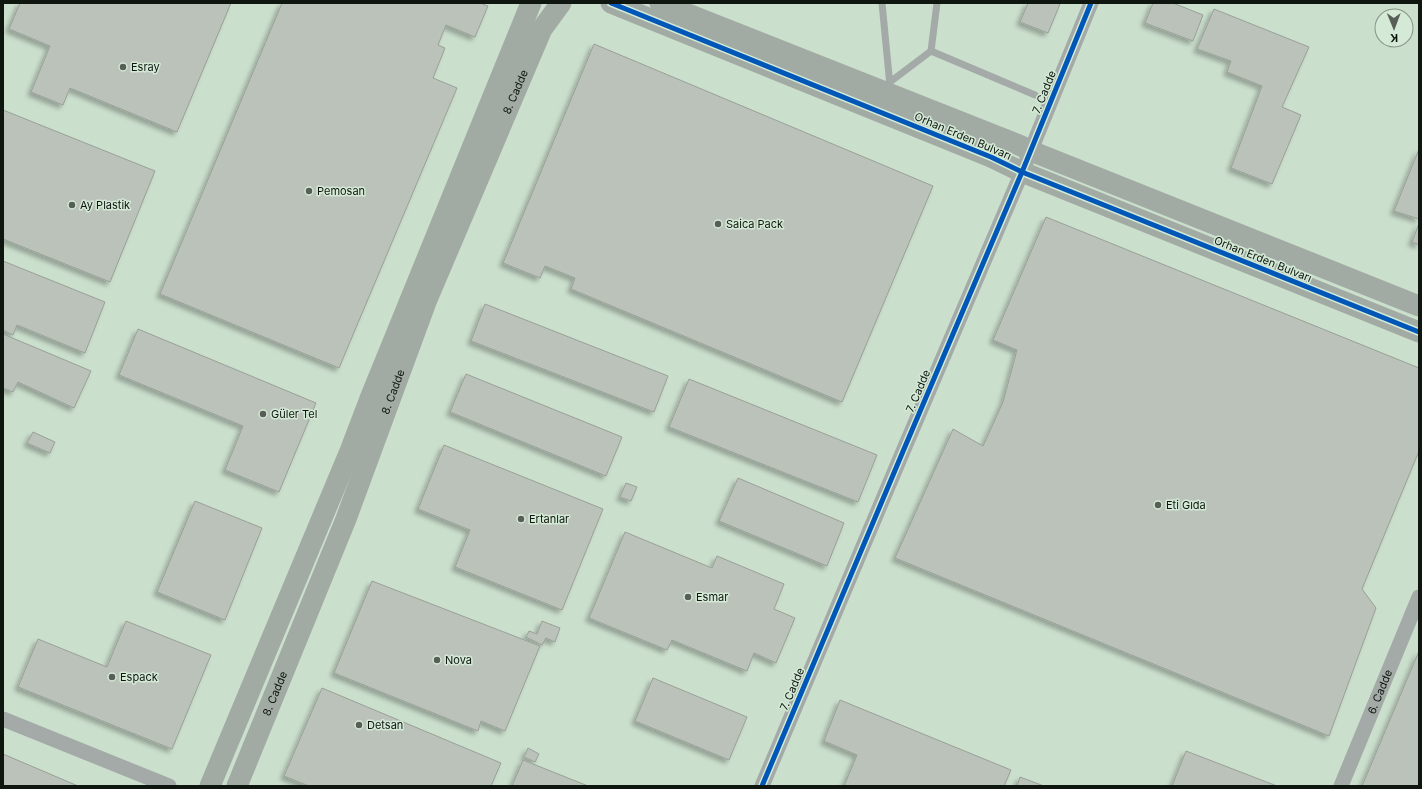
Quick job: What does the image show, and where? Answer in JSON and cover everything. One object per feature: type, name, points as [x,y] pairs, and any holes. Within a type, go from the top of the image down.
[{"type":"street","name":"8. Cadde","points":[[210,786],[350,451],[370,396],[532,3]]},
{"type":"street","name":"8. Cadde","points":[[236,786],[346,518],[426,302],[542,29],[561,3]]},
{"type":"street","name":"Orhan Erden Bulvarı","points":[[611,3],[991,157],[1022,172],[1419,332]]},
{"type":"street","name":"Orhan Erden Bulvarı","points":[[660,3],[891,88],[1031,151],[1419,306]]},
{"type":"street","name":"7. Cadde","points":[[762,786],[1031,151],[1091,3]]},
{"type":"street","name":"6. Cadde","points":[[1341,786],[1419,597]]},
{"type":"street","points":[[3,719],[169,786]]},
{"type":"lane","points":[[882,3],[891,88]]},
{"type":"lane","points":[[891,88],[931,51],[937,3]]},
{"type":"lane","points":[[931,51],[1035,95]]},
{"type":"shaded area","points":[[3,3],[1419,3],[1419,786],[3,786]]},
{"type":"building","name":"Esray","points":[[20,3],[231,3],[177,132],[70,88],[63,105],[31,92],[50,46],[9,29]]},
{"type":"building","name":"Pemosan","points":[[282,3],[480,3],[488,6],[475,37],[446,25],[438,45],[445,48],[433,78],[457,88],[339,368],[160,294]]},
{"type":"building","points":[[1028,3],[1060,4],[1048,33],[1020,22]]},
{"type":"building","points":[[1153,3],[1173,3],[1203,15],[1193,41],[1145,23]]},
{"type":"building","points":[[1214,9],[1309,47],[1282,107],[1301,115],[1272,184],[1231,168],[1262,86],[1227,72],[1231,61],[1197,49]]},
{"type":"building","name":"Saica Pack","points":[[594,44],[933,186],[842,402],[571,289],[575,278],[545,266],[540,278],[503,263]]},
{"type":"building","name":"Ay Plastik","points":[[3,110],[155,171],[110,282],[3,239]]},
{"type":"building","points":[[1419,149],[1419,219],[1394,211]]},
{"type":"building","name":"Eti Gıda","points":[[1046,217],[1419,368],[1419,451],[1362,589],[1376,608],[1329,736],[895,558],[953,429],[983,446],[1003,402],[1017,350],[993,340]]},
{"type":"building","points":[[1419,223],[1419,245],[1412,242]]},
{"type":"building","points":[[3,261],[105,302],[85,353],[17,325],[13,335],[3,330]]},
{"type":"building","points":[[485,304],[668,376],[654,412],[471,341]]},
{"type":"building","name":"Güler Tel","points":[[138,329],[316,403],[279,492],[225,470],[243,426],[119,375]]},
{"type":"building","points":[[3,334],[91,371],[74,408],[18,382],[13,392],[3,388]]},
{"type":"building","points":[[466,374],[622,437],[606,476],[450,412]]},
{"type":"building","points":[[689,379],[877,455],[858,502],[669,427]]},
{"type":"building","points":[[33,432],[55,442],[50,453],[27,443]]},
{"type":"building","name":"Ertanlar","points":[[444,445],[603,509],[562,610],[455,567],[470,530],[418,509]]},
{"type":"building","points":[[738,478],[844,523],[827,566],[719,521]]},
{"type":"building","points":[[626,483],[637,487],[631,501],[620,497]]},
{"type":"building","points":[[195,501],[262,528],[225,620],[157,592]]},
{"type":"building","name":"Esmar","points":[[625,532],[712,568],[717,556],[784,584],[774,609],[795,618],[776,663],[754,653],[747,671],[672,640],[667,650],[589,618]]},
{"type":"building","name":"Nova","points":[[372,581],[540,646],[505,731],[481,721],[478,731],[334,673]]},
{"type":"building","name":"Espack","points":[[126,621],[211,655],[172,749],[18,687],[38,639],[107,667]]},
{"type":"building","points":[[542,621],[560,628],[555,642],[546,638],[542,645],[526,637],[529,631],[537,634]]},
{"type":"building","points":[[1419,651],[1419,786],[1362,786]]},
{"type":"building","points":[[653,678],[747,717],[729,760],[635,721]]},
{"type":"building","name":"Detsan","points":[[322,688],[501,763],[491,786],[309,786],[284,776]]},
{"type":"building","points":[[840,700],[1011,770],[1004,786],[844,786],[857,755],[824,741]]},
{"type":"building","points":[[528,748],[539,754],[535,762],[524,757]]},
{"type":"building","points":[[1186,751],[1277,786],[1172,786]]},
{"type":"building","points":[[3,754],[78,786],[3,786]]},
{"type":"building","points":[[523,760],[588,786],[512,786]]},
{"type":"building","points":[[1020,777],[1044,786],[1017,786]]},
{"type":"cycle path","points":[[611,3],[991,157],[1022,172],[1419,332]]},
{"type":"cycle path","points":[[762,786],[1022,172],[1091,3]]},
{"type":"place","name":"Esray","points":[[123,67]]},
{"type":"place","name":"Pemosan","points":[[309,191]]},
{"type":"place","name":"Ay Plastik","points":[[72,205]]},
{"type":"place","name":"Saica Pack","points":[[718,224]]},
{"type":"place","name":"Güler Tel","points":[[263,414]]},
{"type":"place","name":"Eti Gıda","points":[[1158,505]]},
{"type":"place","name":"Ertanlar","points":[[521,519]]},
{"type":"place","name":"Esmar","points":[[688,597]]},
{"type":"place","name":"Nova","points":[[437,660]]},
{"type":"place","name":"Espack","points":[[112,677]]},
{"type":"place","name":"Detsan","points":[[359,725]]}]
